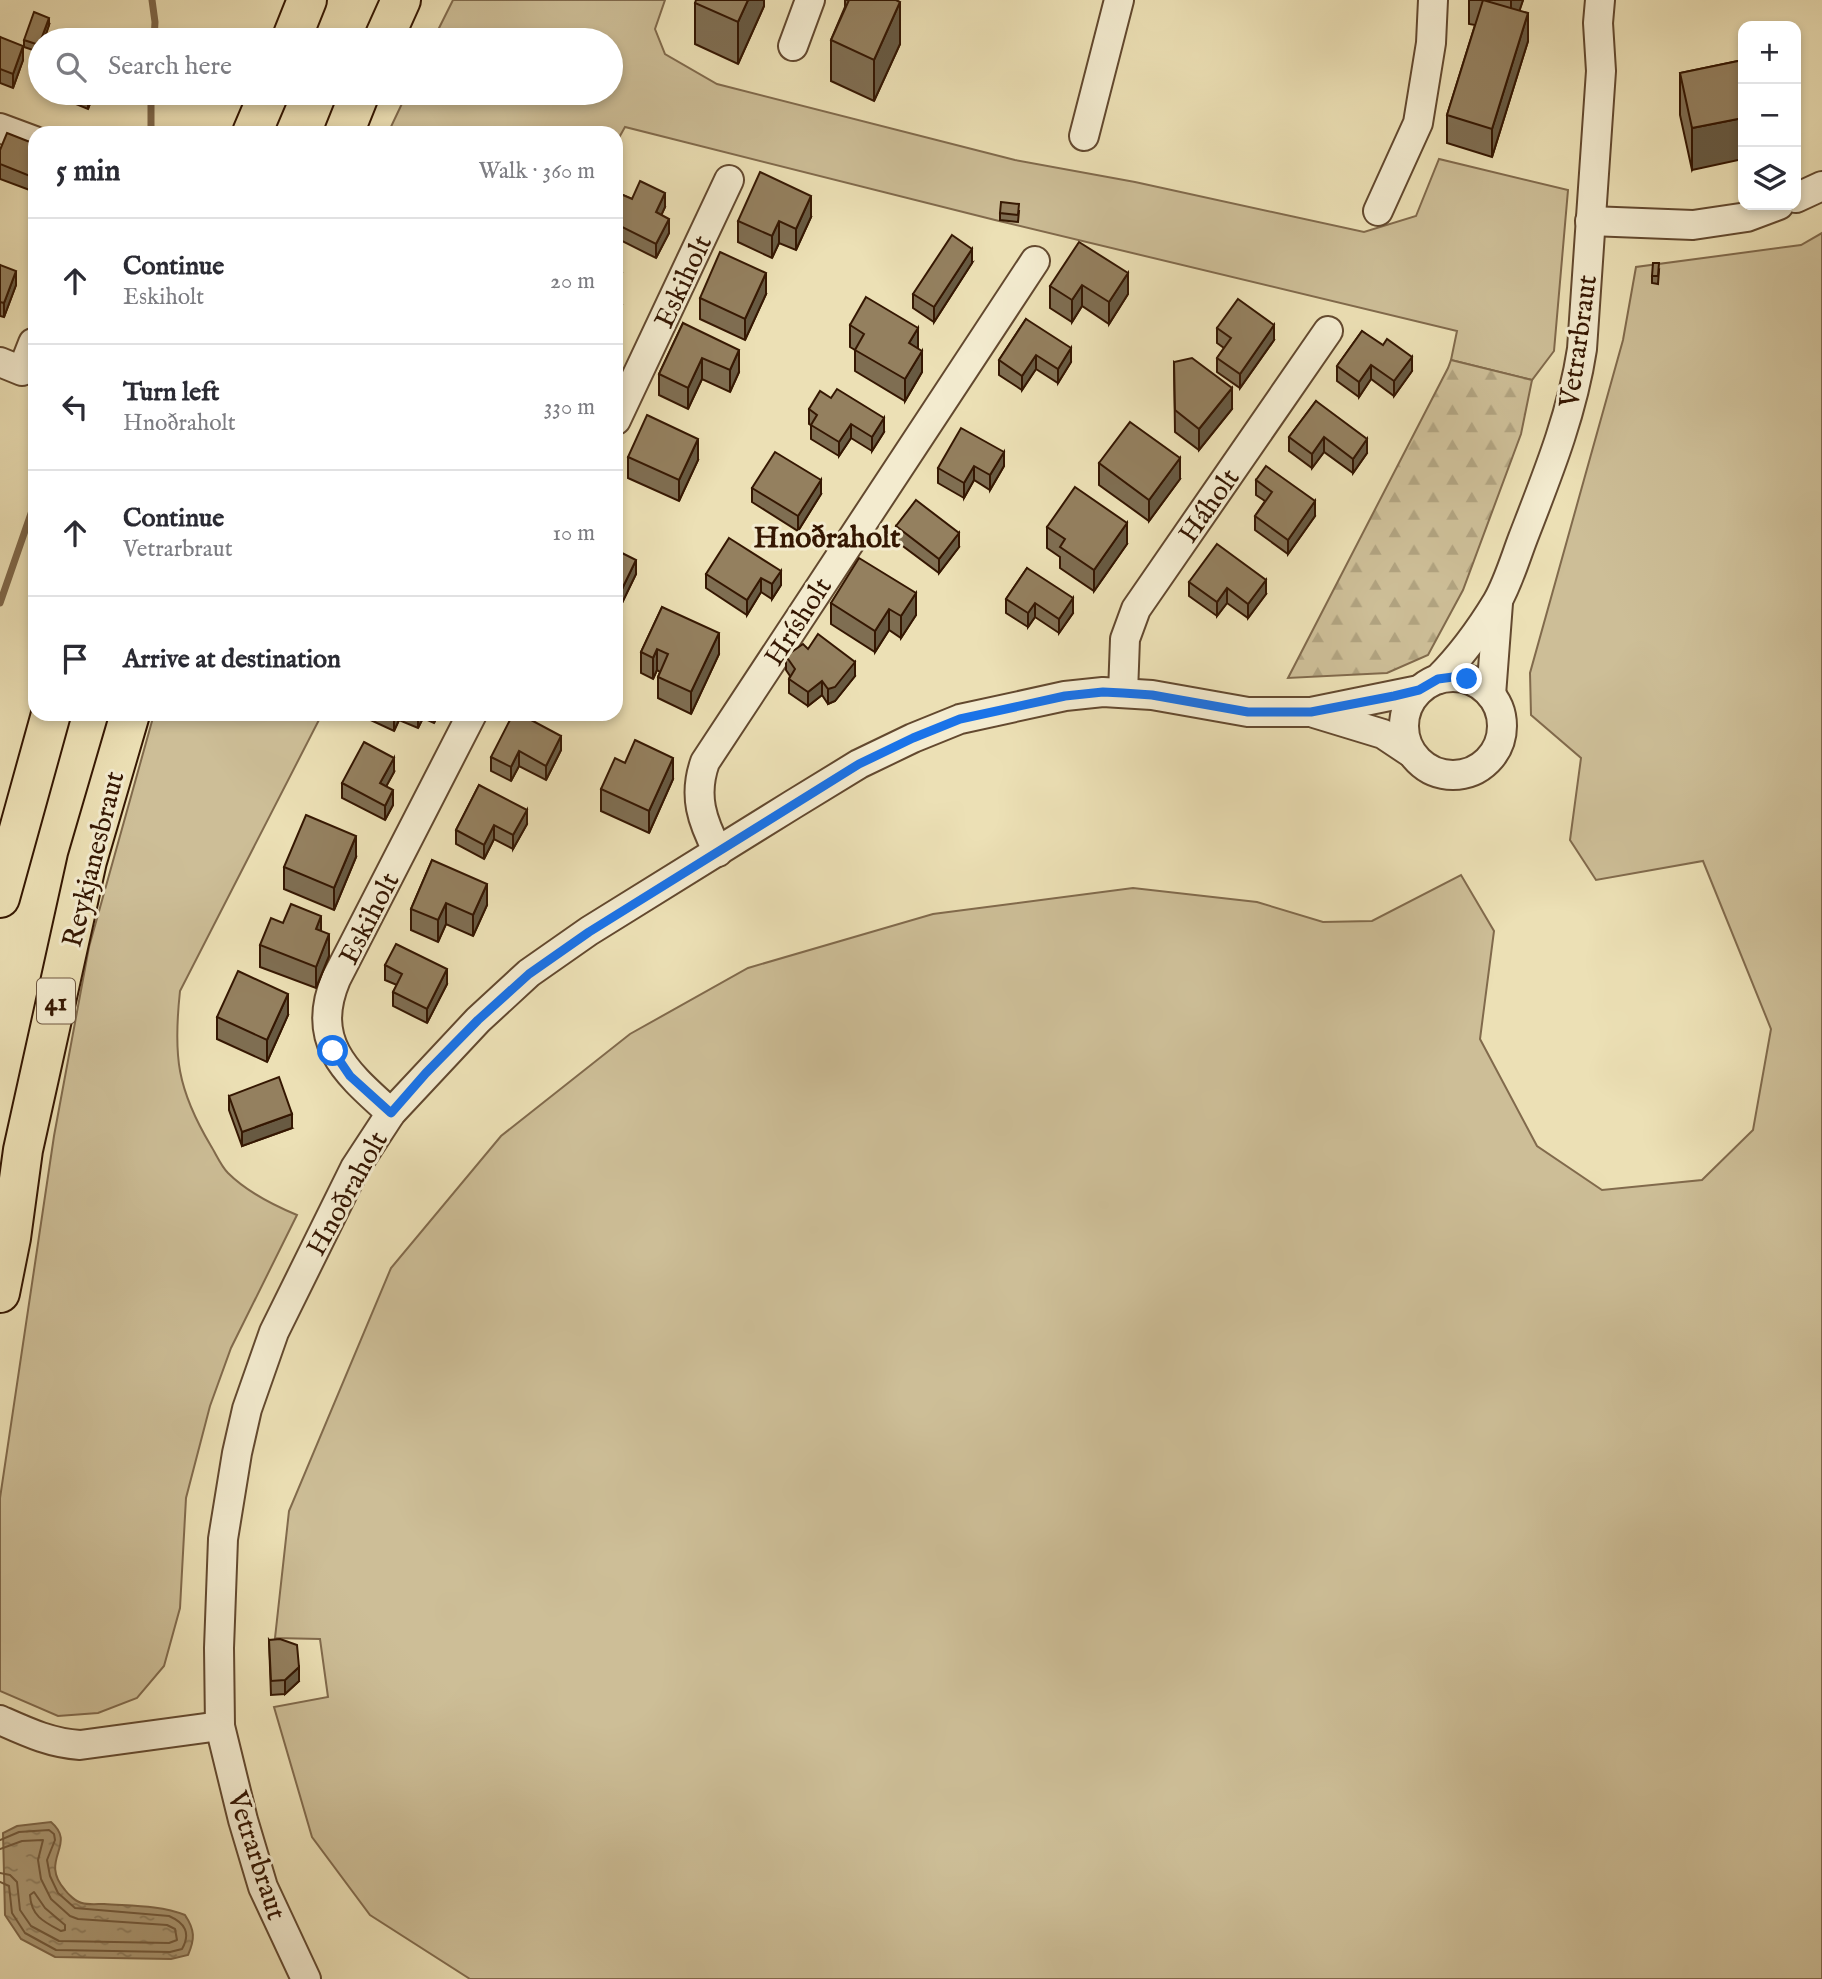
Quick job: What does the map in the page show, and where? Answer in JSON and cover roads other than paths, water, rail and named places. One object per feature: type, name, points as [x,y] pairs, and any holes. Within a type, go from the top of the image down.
[{"type":"highway","points":[[295,28],[307,0]]},
{"type":"highway","points":[[255,126],[264,105]]},
{"type":"highway","points":[[347,126],[355,105]]},
{"type":"highway","points":[[0,898],[49,721]]},
{"type":"highway","name":"Reykjanesbraut","points":[[0,1293],[11,1238],[23,1150],[87,861],[128,721]]},
{"type":"street","points":[[793,46],[810,0]]},
{"type":"street","points":[[1084,136],[1119,0]]},
{"type":"street","points":[[1377,211],[1418,123],[1431,43],[1433,0]]},
{"type":"street","name":"Vetrarbraut","points":[[1499,600],[1491,695],[1498,707],[1502,731],[1493,754],[1478,768],[1455,775],[1443,774],[1421,764],[1410,752],[1403,726],[1405,713],[1411,700],[1456,660],[1499,600],[1560,439],[1578,377],[1601,71],[1598,23],[1600,0]]},
{"type":"street","name":"Vetrarbraut","points":[[1601,71],[1619,0]]},
{"type":"street","points":[[0,128],[28,138]]},
{"type":"street","name":"Eskiholt","points":[[623,405],[729,180]]},
{"type":"street","points":[[1801,196],[1822,186]]},
{"type":"street","points":[[1590,220],[1693,225],[1747,217],[1766,210]]},
{"type":"street","name":"Hrísholt","points":[[718,852],[705,827],[699,805],[698,786],[705,762],[1035,261]]},
{"type":"street","name":"Háholt","points":[[1123,693],[1125,639],[1136,609],[1328,331]]},
{"type":"street","points":[[0,362],[22,370],[28,356]]},
{"type":"street","points":[[1429,684],[1453,677],[1467,679],[1480,685],[1491,695]]},
{"type":"street","name":"Hnoðraholt","points":[[220,1726],[219,1648],[223,1539],[247,1409],[274,1332],[322,1230],[355,1168],[391,1113],[478,1020],[529,974],[589,932],[859,764],[960,719],[1065,696],[1103,692],[1152,695],[1248,712],[1311,712],[1429,684]]},
{"type":"street","name":"Hnoðraholt","points":[[1311,712],[1383,734],[1410,752]]},
{"type":"street","name":"Eskiholt","points":[[391,1113],[350,1076],[333,1051],[329,1038],[327,1006],[336,979],[468,721]]},
{"type":"street","points":[[0,1720],[40,1738],[60,1744],[80,1745],[220,1726]]},
{"type":"street","name":"Vetrarbraut","points":[[220,1726],[263,1887],[306,1979]]},
{"type":"water","points":[[51,1822],[61,1838],[55,1870],[70,1896],[84,1904],[156,1908],[185,1915],[193,1935],[188,1955],[171,1959],[55,1957],[21,1939],[5,1915],[3,1833],[17,1826]]},
{"type":"waterway","points":[[152,0],[155,28]]},
{"type":"waterway","points":[[151,105],[151,126]]},
{"type":"waterway","points":[[0,603],[28,522]]},
{"type":"district","name":"Hnoðraholt","points":[[827,537]]}]
